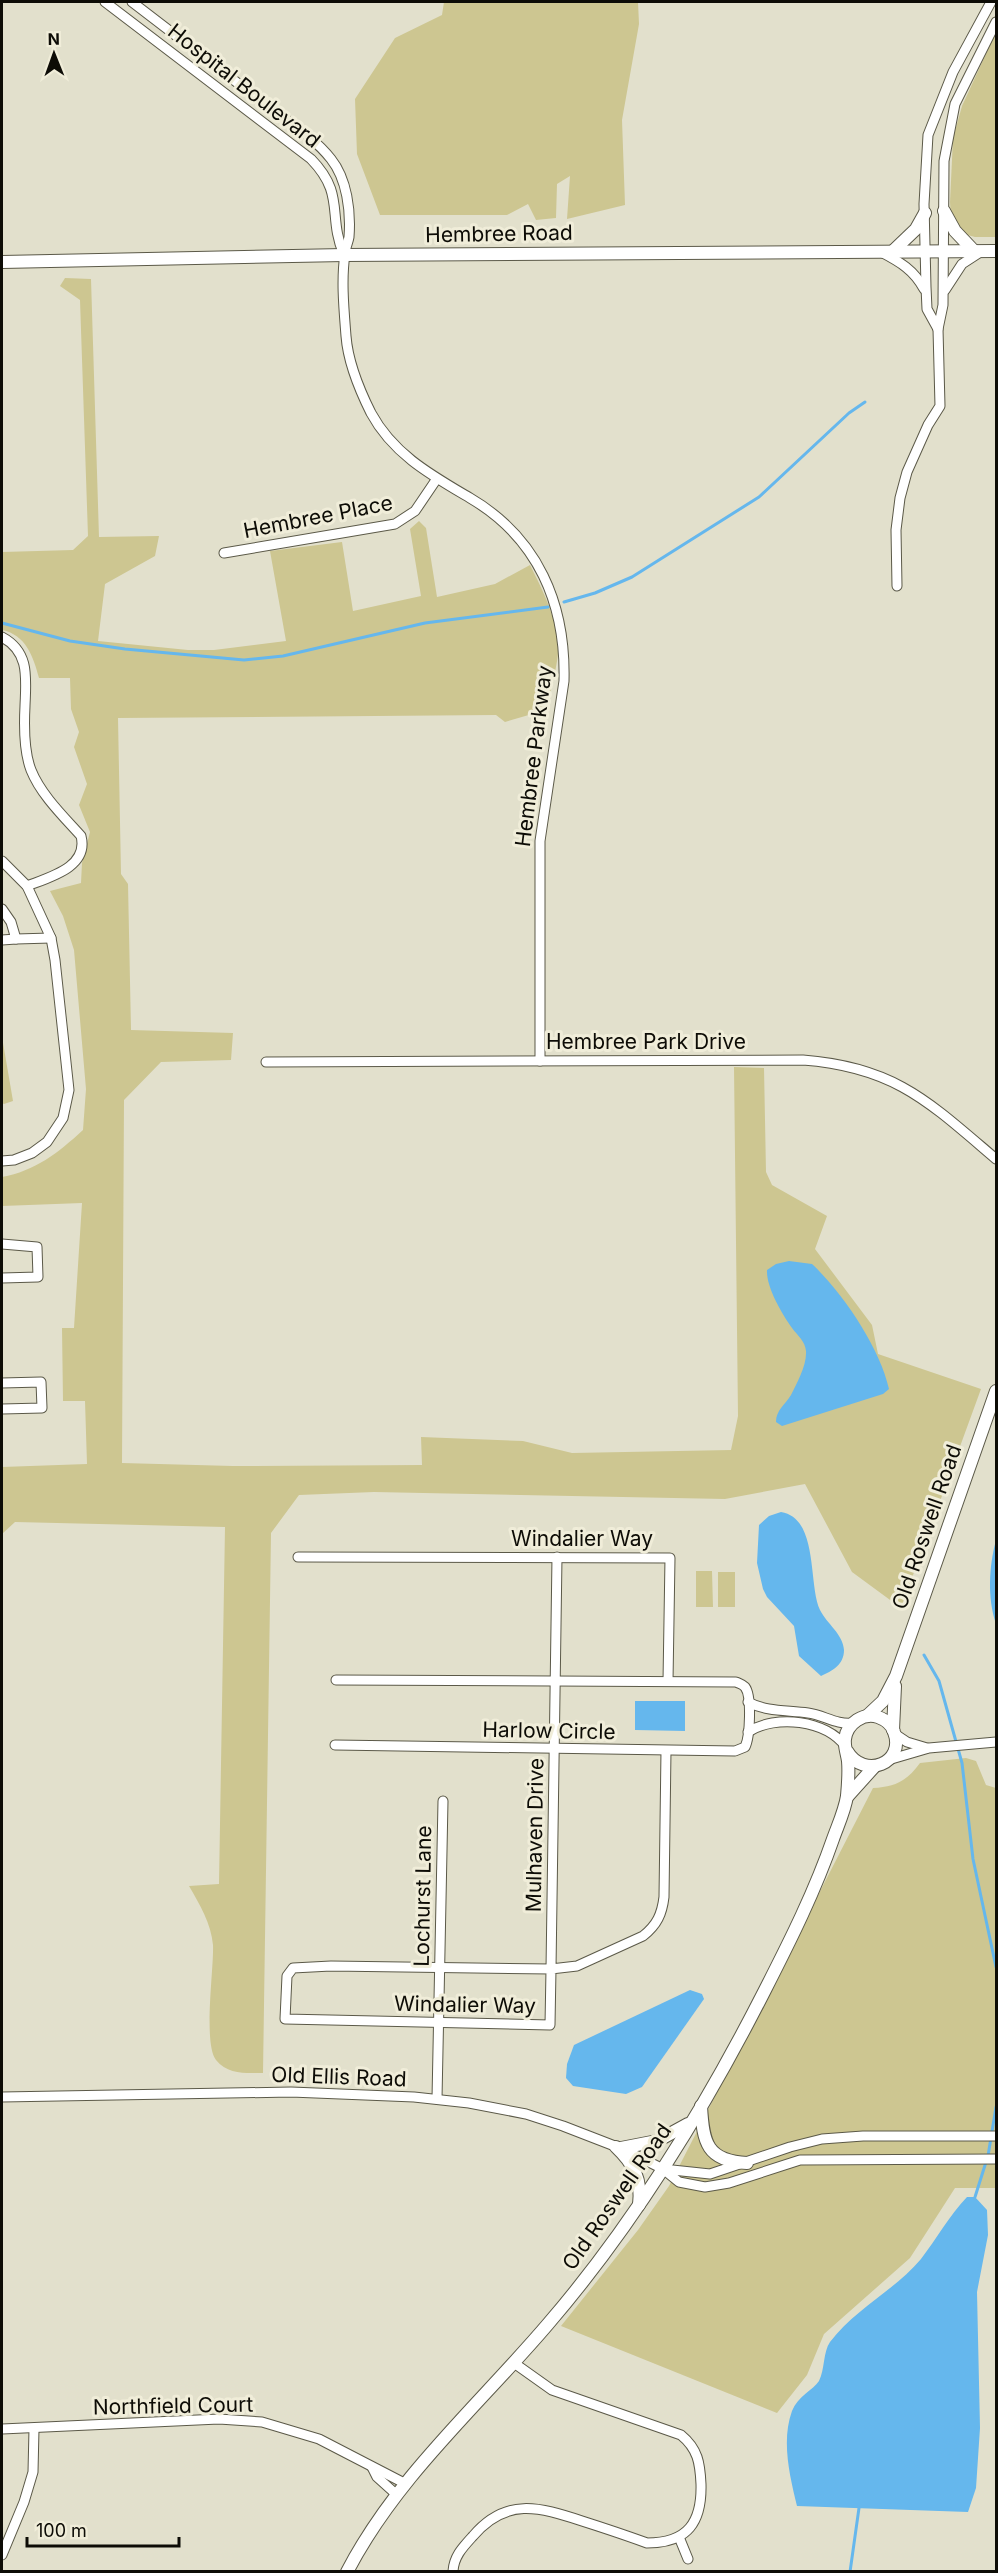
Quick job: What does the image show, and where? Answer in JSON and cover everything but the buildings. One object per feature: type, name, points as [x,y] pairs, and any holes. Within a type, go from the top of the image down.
[{"type":"street","name":"Hospital Boulevard","points":[[105,2],[311,159],[322,170],[335,198],[336,235],[344,255]]},
{"type":"street","name":"Hospital Boulevard","points":[[132,2],[319,146],[342,176],[346,193],[349,236],[344,255]]},
{"type":"street","points":[[938,329],[927,309],[926,294],[925,213],[928,135],[953,72],[991,2]]},
{"type":"street","points":[[897,586],[896,530],[900,498],[907,472],[928,425],[940,406],[938,329],[944,292],[944,161],[955,104],[996,22]]},
{"type":"street","points":[[225,93],[235,81]]},
{"type":"street","points":[[944,211],[955,231],[978,251],[962,264],[944,292]]},
{"type":"street","points":[[893,251],[916,228],[925,213]]},
{"type":"street","points":[[879,251],[901,262],[914,273],[926,294]]},
{"type":"street","name":"Hembree Road","points":[[2,262],[344,255],[996,251]]},
{"type":"street","name":"Hembree Parkway","points":[[344,255],[346,338],[359,389],[372,416],[390,440],[411,461],[436,480],[486,508],[521,541],[547,582],[562,628],[565,654],[564,681],[540,841],[540,1061]]},
{"type":"street","name":"Hembree Place","points":[[224,553],[395,524],[415,511],[436,480]]},
{"type":"street","points":[[2,637],[20,653],[27,671],[25,708],[30,768],[36,781],[81,836],[83,844],[82,855],[75,863],[27,886]]},
{"type":"street","points":[[2,861],[27,886],[51,938],[68,1078],[68,1104],[60,1124],[47,1142],[32,1153],[14,1160],[2,1161]]},
{"type":"street","points":[[2,909],[11,922],[16,939]]},
{"type":"street","points":[[2,940],[51,938]]},
{"type":"street","name":"Hembree Park Drive","points":[[266,1062],[803,1060],[842,1064],[894,1081],[923,1098],[996,1159]]},
{"type":"street","points":[[2,1244],[37,1247],[38,1277],[2,1278]]},
{"type":"street","points":[[2,1383],[41,1382],[42,1408],[2,1409]]},
{"type":"street","name":"Old Roswell Road","points":[[847,1798],[846,1734],[853,1723],[867,1716],[883,1701],[896,1676],[996,1391]]},
{"type":"street","name":"Windalier Way","points":[[298,1557],[670,1558],[668,1681]]},
{"type":"street","name":"Mulhaven Drive","points":[[551,1969],[557,1557]]},
{"type":"street","name":"Old Roswell Road","points":[[347,2571],[397,2495],[466,2412],[514,2363],[583,2282],[663,2169],[701,2106],[784,1952],[817,1881],[853,1787],[874,1767],[888,1760],[895,1748],[892,1709],[896,1676]]},
{"type":"street","points":[[336,1680],[736,1682],[745,1688],[748,1702],[748,1732],[767,1724],[808,1725],[826,1730],[840,1740],[857,1763],[874,1767]]},
{"type":"street","points":[[748,1702],[768,1709],[808,1713],[837,1722],[853,1723]]},
{"type":"street","points":[[867,1716],[879,1718],[890,1725],[894,1732],[907,1742],[929,1748]]},
{"type":"street","name":"Harlow Circle","points":[[335,1745],[735,1751],[745,1747],[748,1732]]},
{"type":"street","points":[[888,1760],[929,1748],[996,1742]]},
{"type":"street","name":"Windalier Way","points":[[440,1968],[305,1966],[293,1968],[287,1976],[285,2019],[550,2025],[551,1969],[587,1963],[643,1936],[657,1922],[664,1897],[666,1751]]},
{"type":"street","name":"Lochurst Lane","points":[[437,2099],[443,1801]]},
{"type":"street","points":[[440,1968],[551,1969]]},
{"type":"street","name":"Old Ellis Road","points":[[2,2097],[291,2092],[437,2099],[490,2106],[526,2114],[618,2147],[663,2169]]},
{"type":"street","points":[[701,2106],[705,2138],[711,2151],[726,2160],[747,2163]]},
{"type":"street","points":[[618,2147],[657,2141],[693,2120]]},
{"type":"street","points":[[663,2169],[704,2175],[747,2163],[790,2146],[822,2139],[863,2136],[996,2136]]},
{"type":"street","points":[[618,2147],[635,2167],[640,2189],[639,2205]]},
{"type":"street","points":[[663,2169],[680,2182],[705,2187],[800,2160],[996,2159]]},
{"type":"street","points":[[453,2571],[457,2554],[480,2527],[498,2514],[519,2508],[546,2510],[647,2543],[663,2543],[679,2537],[694,2522],[701,2502],[700,2463],[688,2441],[672,2430],[552,2390],[514,2363]]},
{"type":"street","name":"Northfield Court","points":[[2,2429],[241,2420],[278,2426],[319,2439],[406,2484]]},
{"type":"street","points":[[2,2554],[24,2502],[33,2472],[34,2428]]},
{"type":"street","name":"Northfield Court","points":[[372,2468],[377,2477],[397,2495]]},
{"type":"street","points":[[679,2537],[688,2559]]},
{"type":"shaded area","points":[[444,2],[638,2],[639,24],[622,120],[625,205],[567,219],[570,176],[557,184],[556,218],[536,220],[528,204],[507,215],[380,215],[357,154],[355,99],[395,38],[442,15]]},
{"type":"shaded area","points":[[996,32],[996,237],[975,237],[964,234],[951,217],[953,138],[962,106]]},
{"type":"shaded area","points":[[65,278],[91,279],[99,537],[159,536],[155,556],[105,584],[98,641],[188,650],[214,650],[286,641],[270,551],[342,542],[353,611],[421,596],[410,529],[419,521],[426,528],[437,597],[495,584],[530,565],[550,608],[558,642],[557,661],[546,710],[505,722],[496,715],[118,718],[121,874],[128,884],[131,1030],[233,1033],[231,1060],[161,1062],[124,1100],[122,1463],[233,1466],[422,1465],[421,1437],[523,1441],[572,1453],[731,1450],[738,1416],[734,1067],[764,1068],[766,1172],[772,1185],[827,1216],[815,1249],[872,1325],[878,1354],[981,1389],[901,1608],[852,1572],[805,1484],[725,1499],[374,1492],[299,1495],[271,1533],[263,2073],[232,2071],[216,2060],[212,2051],[210,2022],[212,1937],[201,1907],[189,1886],[219,1884],[225,1527],[15,1522],[2,1534],[2,1467],[87,1464],[85,1401],[63,1401],[62,1328],[74,1328],[82,1203],[2,1206],[2,1177],[36,1166],[83,1130],[86,1089],[74,950],[63,916],[50,891],[81,883],[82,863],[90,832],[79,805],[87,784],[74,747],[79,732],[71,709],[70,678],[39,678],[31,654],[23,642],[2,630],[2,552],[73,550],[88,536],[80,300],[60,286]]},
{"type":"shaded area","points":[[2,1037],[13,1101],[4,1104],[2,1103]]},
{"type":"shaded area","points":[[696,1571],[712,1571],[713,1607],[696,1607]]},
{"type":"shaded area","points":[[718,1572],[735,1572],[735,1607],[718,1607]]},
{"type":"shaded area","points":[[966,1758],[976,1761],[986,1785],[996,1788],[996,2188],[955,2188],[910,2258],[824,2334],[807,2375],[777,2413],[561,2326],[638,2230],[669,2186],[873,1788],[900,1782],[920,1763]]},
{"type":"water","points":[[789,1261],[812,1264],[848,1305],[878,1356],[889,1389],[883,1394],[782,1426],[776,1422],[778,1414],[799,1379],[806,1351],[803,1341],[775,1300],[767,1277],[767,1270],[776,1264]]},
{"type":"water","points":[[781,1512],[793,1517],[801,1526],[807,1539],[816,1599],[820,1610],[843,1644],[844,1650],[840,1664],[821,1676],[799,1656],[794,1626],[767,1597],[763,1589],[757,1563],[759,1525],[769,1516]]},
{"type":"water","points":[[996,1540],[996,1624],[991,1604],[990,1582]]},
{"type":"water","points":[[635,1701],[685,1701],[685,1731],[635,1730]]},
{"type":"water","points":[[690,1990],[702,1994],[704,1999],[642,2087],[626,2094],[573,2086],[566,2078],[567,2064],[574,2045]]},
{"type":"water","points":[[967,2197],[975,2197],[987,2210],[988,2235],[977,2292],[980,2428],[976,2488],[968,2512],[797,2506],[789,2471],[787,2447],[792,2411],[802,2397],[819,2381],[830,2342],[851,2319],[911,2270]]},
{"type":"waterway","points":[[564,602],[595,593],[632,577],[759,497],[849,413],[865,402]]},
{"type":"waterway","points":[[2,623],[70,641],[125,649],[244,660],[283,656],[425,623],[548,607]]},
{"type":"waterway","points":[[924,1655],[939,1681],[962,1763],[973,1859],[996,1967]]},
{"type":"waterway","points":[[988,2156],[996,2107]]},
{"type":"waterway","points":[[975,2197],[986,2162]]},
{"type":"waterway","points":[[850,2572],[859,2508]]}]
